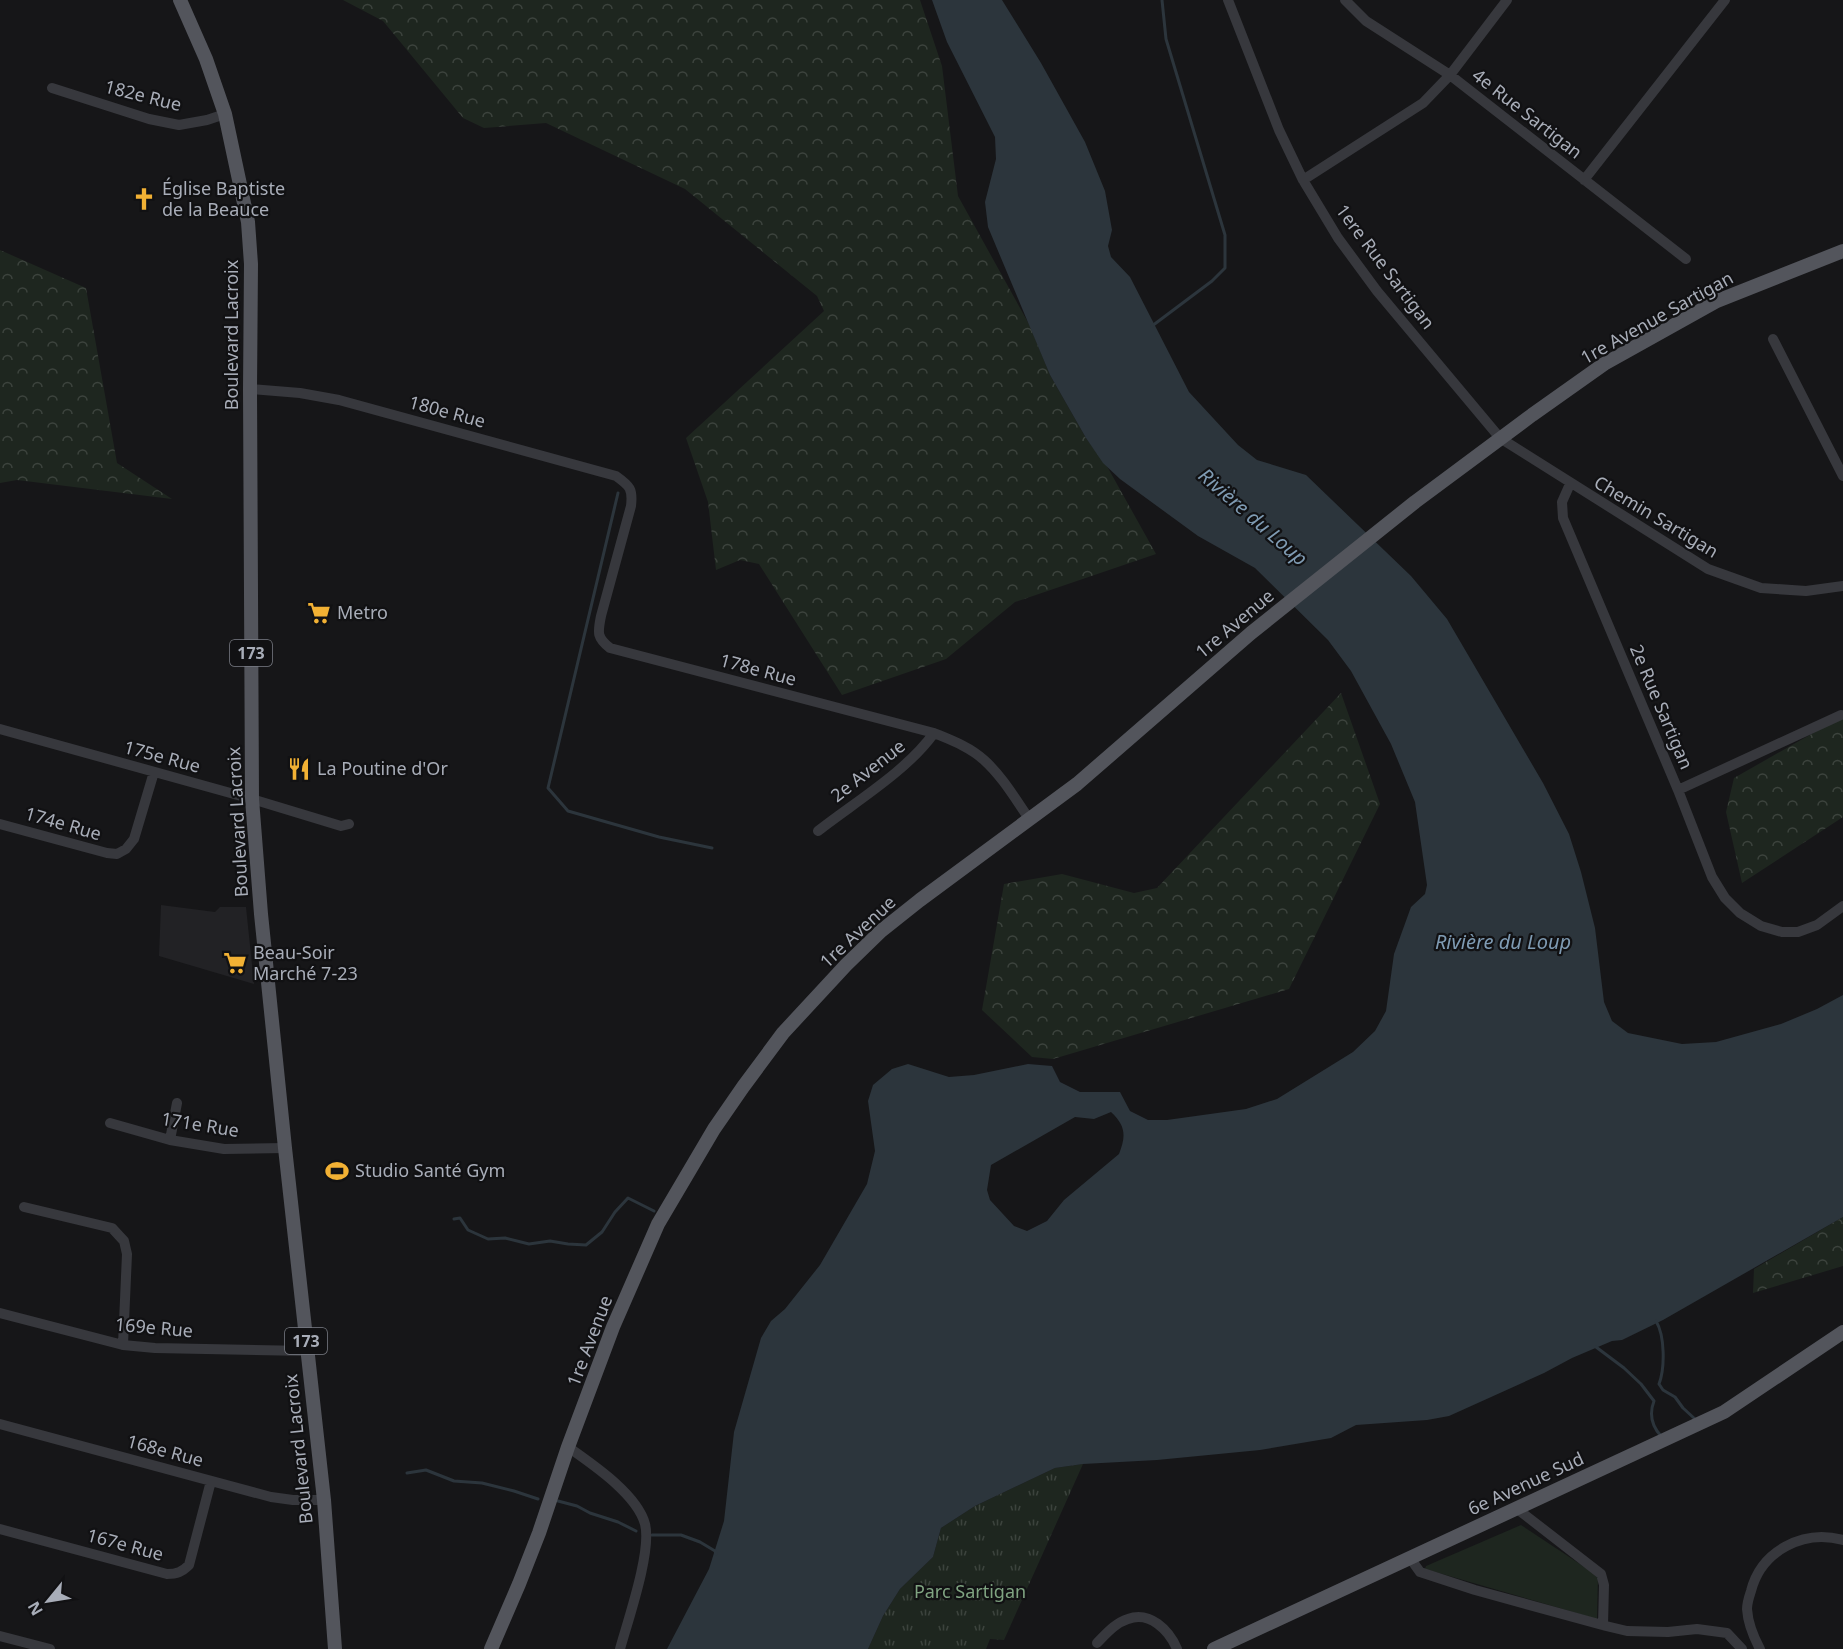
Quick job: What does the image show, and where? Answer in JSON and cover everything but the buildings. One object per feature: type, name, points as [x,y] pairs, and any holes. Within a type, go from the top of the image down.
[{"type":"main road","name":"Boulevard Lacroix","points":[[180,0],[206,59],[225,114],[248,222],[251,264],[252,799],[261,914],[285,1148],[324,1500],[335,1649]]},
{"type":"main road","name":"1re Avenue Sartigan","points":[[1500,438],[1604,364],[1717,302],[1843,251]]},
{"type":"main road","name":"1re Avenue","points":[[491,1649],[519,1584],[614,1327],[658,1224],[714,1129],[783,1033],[881,931],[1077,784],[1251,633],[1415,502],[1500,438]]},
{"type":"main road","name":"6e Avenue Sud","points":[[1214,1649],[1724,1412],[1843,1332]]},
{"type":"street","name":"1ere Rue Sartigan","points":[[1228,0],[1279,130],[1302,180],[1338,238],[1377,291],[1500,438]]},
{"type":"street","name":"4e Rue Sartigan","points":[[1345,0],[1366,21],[1450,75],[1686,259]]},
{"type":"street","points":[[1302,180],[1423,103],[1450,75],[1507,0]]},
{"type":"street","points":[[1584,180],[1725,0]]},
{"type":"street","name":"182e Rue","points":[[52,88],[148,119],[179,125],[225,114]]},
{"type":"street","points":[[1773,339],[1843,476]]},
{"type":"street","name":"180e Rue","points":[[250,389],[339,399],[616,476],[629,486]]},
{"type":"street","name":"Chemin Sartigan","points":[[1500,438],[1708,569],[1761,588],[1806,591],[1843,586]]},
{"type":"street","name":"2e Rue Sartigan","points":[[1570,483],[1562,502],[1563,518],[1716,884],[1725,898],[1740,913],[1761,926],[1782,932],[1798,932],[1817,925],[1843,906]]},
{"type":"street","name":"178e Rue","points":[[629,486],[632,496],[631,506],[598,632],[602,642],[610,648],[934,733],[984,759],[1030,820]]},
{"type":"street","points":[[1678,790],[1841,715]]},
{"type":"street","name":"175e Rue","points":[[0,729],[252,799],[340,826],[349,824]]},
{"type":"street","name":"2e Avenue","points":[[818,831],[906,764],[921,751],[934,733]]},
{"type":"street","name":"174e Rue","points":[[0,824],[117,854],[126,849],[134,839],[154,772]]},
{"type":"street","points":[[170,1140],[177,1103]]},
{"type":"street","name":"171e Rue","points":[[110,1123],[170,1140],[224,1149],[285,1148]]},
{"type":"street","points":[[24,1207],[112,1228],[124,1241],[127,1254],[123,1345]]},
{"type":"street","name":"169e Rue","points":[[0,1313],[123,1345],[155,1348],[308,1351]]},
{"type":"street","name":"168e Rue","points":[[0,1424],[271,1497],[324,1500]]},
{"type":"street","points":[[568,1447],[602,1471],[621,1488],[645,1523],[644,1562],[620,1649]]},
{"type":"street","name":"167e Rue","points":[[0,1529],[167,1574],[176,1574],[189,1565],[211,1480]]},
{"type":"street","points":[[1516,1508],[1601,1574],[1604,1585],[1603,1626]]},
{"type":"street","points":[[1760,1649],[1751,1633],[1747,1607],[1754,1579],[1766,1560],[1788,1544],[1807,1539],[1843,1540]]},
{"type":"street","points":[[1410,1558],[1420,1572],[1603,1626],[1627,1631],[1668,1632],[1697,1629],[1727,1633],[1742,1649]]},
{"type":"street","points":[[1097,1642],[1126,1619],[1138,1617],[1156,1622],[1172,1639],[1177,1649]]},
{"type":"street","points":[[0,1636],[50,1649]]},
{"type":"shaded area","points":[[161,905],[215,912],[220,907],[246,907],[254,984],[159,956]]},
{"type":"green space","points":[[343,0],[920,0],[942,66],[958,196],[1030,326],[1050,375],[1086,438],[1108,468],[1156,554],[1015,602],[946,659],[842,695],[759,564],[740,560],[716,570],[708,502],[686,438],[824,311],[817,296],[685,189],[546,123],[484,128],[463,118],[383,21]]},
{"type":"green space","points":[[0,250],[86,288],[117,463],[172,499],[17,480],[0,483]]},
{"type":"green space","points":[[1341,693],[1380,804],[1289,989],[1053,1059],[1032,1057],[982,1010],[1004,884],[1062,874],[1134,893],[1157,888]]},
{"type":"green space","points":[[1843,716],[1843,817],[1742,883],[1726,812],[1734,778]]},
{"type":"green space","points":[[1843,1217],[1843,1266],[1753,1293],[1754,1269]]},
{"type":"green space","name":"Parc Sartigan","points":[[1083,1464],[1004,1640],[990,1639],[986,1649],[868,1649],[883,1616],[900,1589],[933,1557],[941,1528],[975,1506],[1055,1468]]},
{"type":"green space","points":[[1521,1525],[1598,1576],[1597,1619],[1425,1569],[1426,1566]]},
{"type":"water","name":"Rivière du Loup","points":[[932,0],[1002,0],[1041,63],[1085,142],[1105,191],[1112,230],[1108,246],[1111,257],[1130,277],[1189,392],[1238,445],[1257,460],[1306,475],[1411,576],[1447,619],[1543,783],[1569,834],[1595,928],[1604,1002],[1612,1021],[1628,1033],[1682,1044],[1716,1042],[1781,1024],[1843,995],[1843,1217],[1663,1320],[1622,1340],[1612,1341],[1572,1358],[1449,1416],[1427,1420],[1356,1425],[1331,1438],[1260,1450],[1055,1468],[975,1506],[941,1528],[933,1557],[900,1589],[883,1616],[868,1649],[667,1649],[709,1569],[724,1521],[734,1432],[761,1338],[771,1321],[785,1309],[820,1265],[867,1184],[875,1151],[868,1101],[873,1085],[892,1069],[908,1064],[949,1077],[974,1075],[1028,1064],[1052,1066],[1060,1082],[1080,1092],[1120,1092],[1130,1111],[1148,1120],[1167,1120],[1246,1109],[1277,1099],[1353,1052],[1375,1031],[1386,1011],[1394,954],[1411,907],[1425,894],[1427,885],[1415,802],[1391,744],[1351,671],[1328,640],[1255,568],[1198,536],[1120,479],[1103,463],[1050,375],[988,227],[985,202],[996,159],[995,137],[947,42]],"holes":[[[1111,1112],[1120,1122],[1124,1136],[1119,1154],[1064,1200],[1047,1221],[1027,1231],[1014,1226],[990,1200],[987,1190],[991,1165],[1075,1117],[1094,1119]]]},
{"type":"waterway","points":[[1152,326],[1212,281],[1225,268],[1225,235],[1166,39],[1162,0]]},
{"type":"waterway","points":[[618,493],[548,788],[568,811],[659,837],[712,848]]},
{"type":"waterway","points":[[454,1219],[460,1218],[468,1230],[488,1239],[505,1238],[529,1244],[550,1241],[586,1245],[602,1232],[615,1212],[628,1198],[654,1211]]},
{"type":"waterway","points":[[1656,1321],[1663,1352],[1659,1384],[1663,1390],[1675,1397],[1695,1419]]},
{"type":"waterway","points":[[1596,1347],[1624,1368],[1641,1384],[1654,1401],[1652,1419],[1661,1436]]},
{"type":"waterway","points":[[407,1473],[426,1470],[454,1481],[482,1483],[538,1499]]},
{"type":"waterway","points":[[558,1501],[577,1506],[636,1531]]},
{"type":"waterway","points":[[652,1535],[681,1535],[700,1542],[716,1554]]},
{"type":"place","name":"Église Baptiste de la Beauce","points":[[144,199]]},
{"type":"place","name":"Metro","points":[[319,613]]},
{"type":"place","name":"La Poutine d'Or","points":[[299,769]]},
{"type":"place","name":"Beau-Soir Marché 7-23","points":[[235,963]]},
{"type":"place","name":"Studio Santé Gym","points":[[337,1171]]}]
